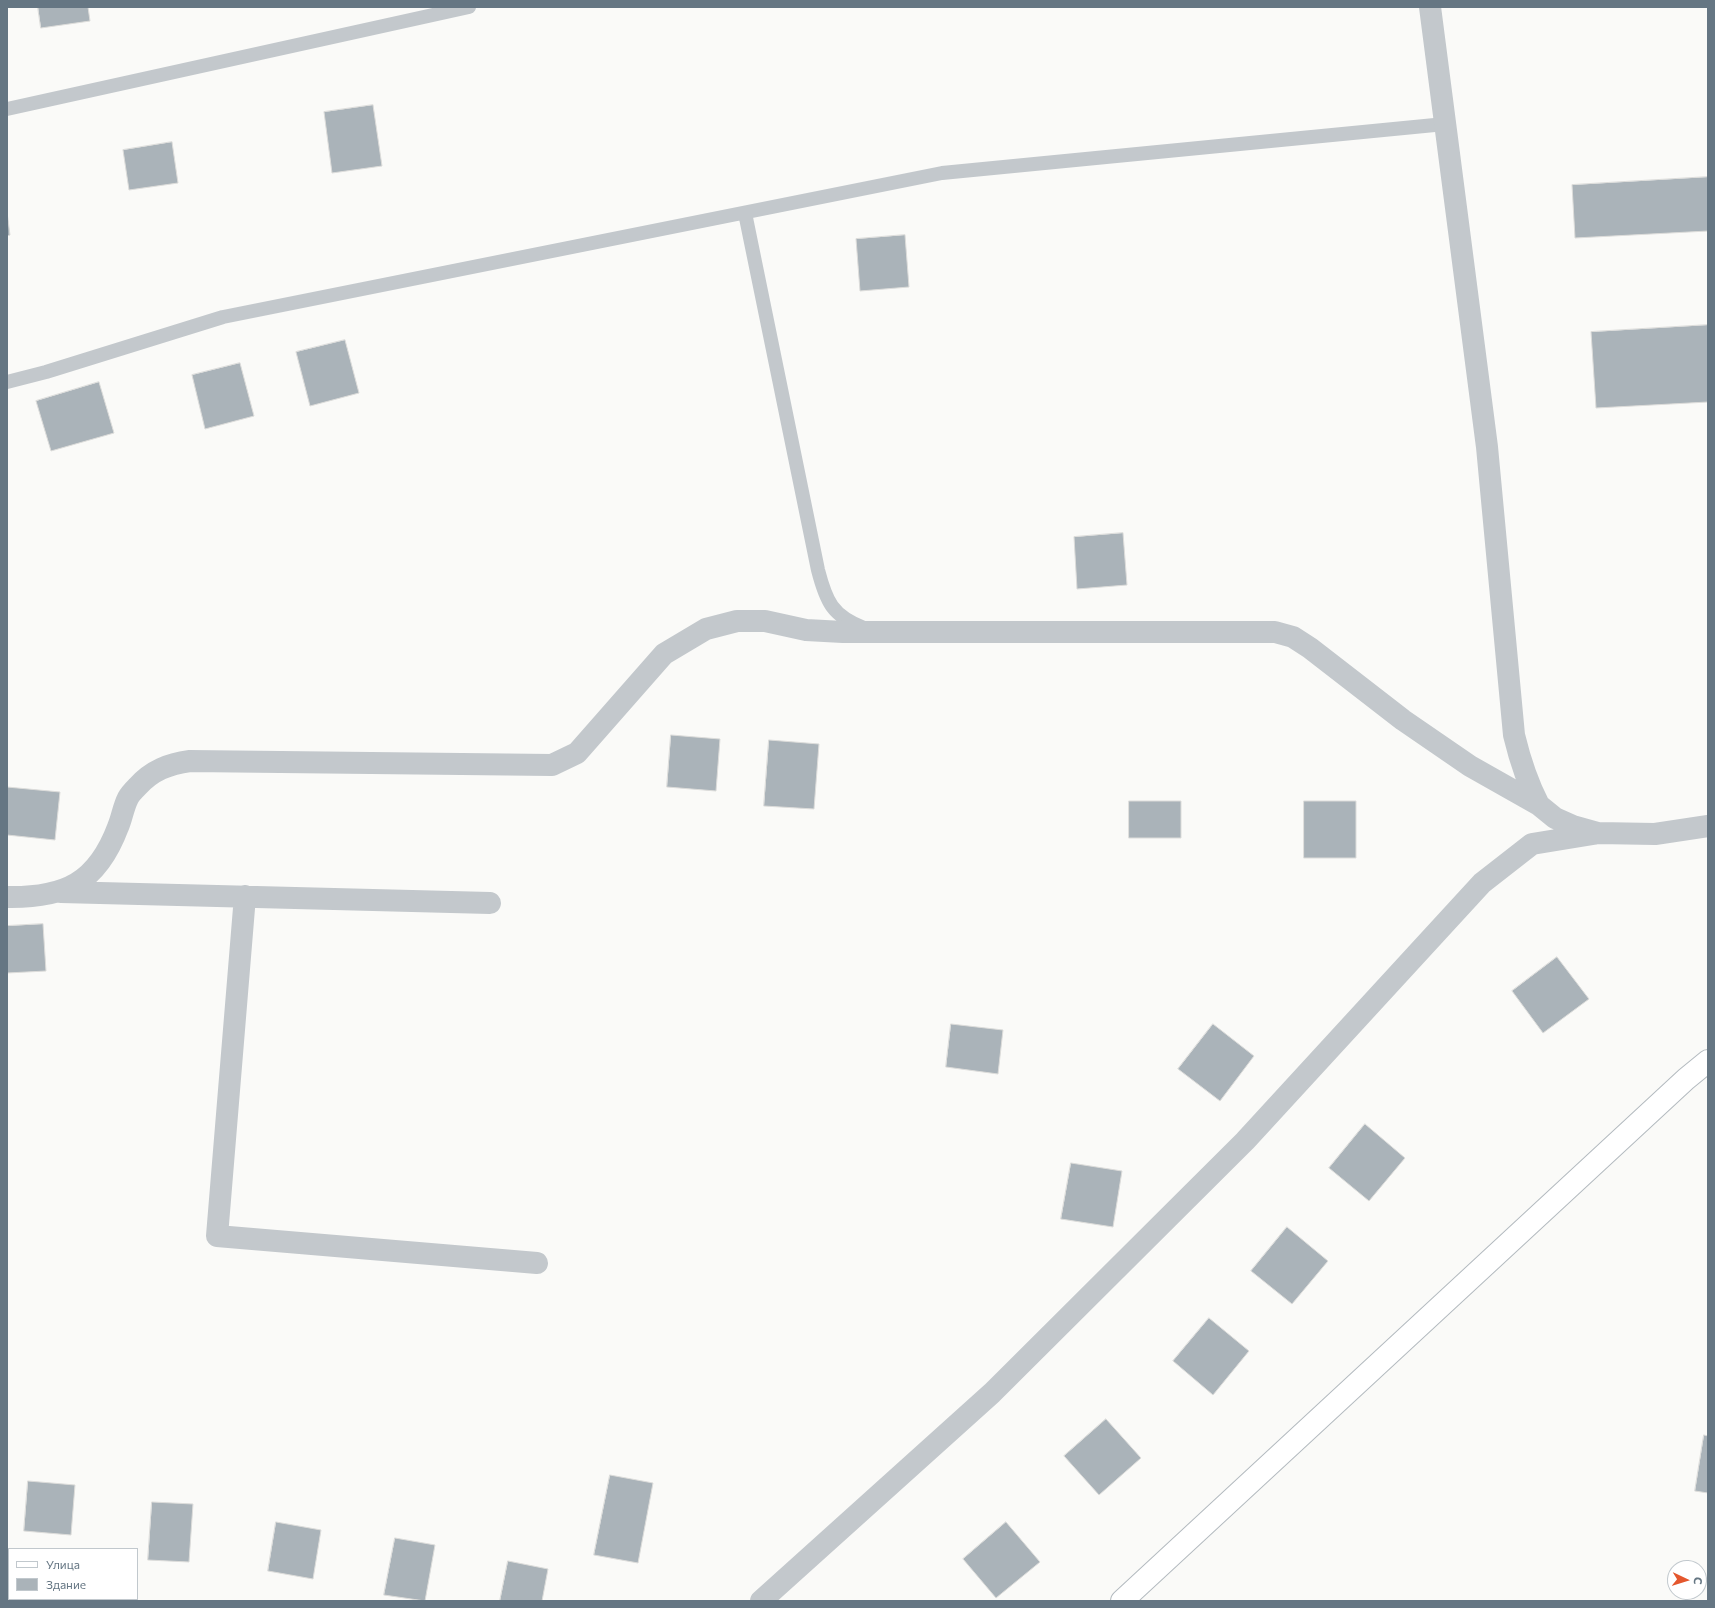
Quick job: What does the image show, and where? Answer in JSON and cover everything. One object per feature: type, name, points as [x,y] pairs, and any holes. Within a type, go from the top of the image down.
[{"type":"street","points":[[1430,7],[1487,447],[1514,735],[1522,767],[1529,786],[1539,805]]},
{"type":"street","points":[[61,892],[86,878],[104,858],[118,828],[128,797],[146,776],[168,765],[190,761],[552,765],[577,753],[664,654],[706,629],[737,621],[765,621],[806,630],[875,632],[1275,632],[1293,637],[1310,648],[1403,720],[1470,766],[1539,805],[1555,818],[1598,833]]},
{"type":"street","points":[[761,1601],[992,1393],[1245,1141],[1482,883],[1532,844],[1598,833],[1655,834],[1708,826]]},
{"type":"street","points":[[7,897],[29,897],[61,892],[490,902]]},
{"type":"street","points":[[245,896],[217,1236],[537,1263]]},
{"type":"street","points":[[1122,1601],[1680,1084],[1708,1061]]},
{"type":"lane","points":[[7,109],[469,7]]},
{"type":"lane","points":[[7,382],[46,372],[223,317],[942,173],[1445,124]]},
{"type":"lane","points":[[745,213],[816,562],[825,597],[835,611],[848,622],[875,632]]},
{"type":"building","points":[[38,7],[88,7],[90,21],[41,28]]},
{"type":"building","points":[[373,105],[382,166],[332,173],[324,112]]},
{"type":"building","points":[[172,142],[178,183],[129,190],[123,150]]},
{"type":"building","points":[[1708,177],[1708,231],[1575,238],[1572,185]]},
{"type":"building","points":[[7,212],[10,235],[7,236]]},
{"type":"building","points":[[905,235],[909,287],[860,291],[856,239]]},
{"type":"building","points":[[1708,325],[1708,402],[1596,408],[1591,332]]},
{"type":"building","points":[[345,340],[359,393],[310,406],[296,352]]},
{"type":"building","points":[[240,363],[254,416],[205,429],[192,375]]},
{"type":"building","points":[[99,382],[114,433],[51,451],[36,401]]},
{"type":"building","points":[[1123,533],[1127,585],[1077,589],[1074,537]]},
{"type":"building","points":[[671,735],[720,739],[716,791],[667,787]]},
{"type":"building","points":[[769,740],[819,744],[814,809],[764,806]]},
{"type":"building","points":[[7,787],[60,792],[55,840],[7,835]]},
{"type":"building","points":[[1129,801],[1181,801],[1181,838],[1129,838]]},
{"type":"building","points":[[1304,801],[1356,801],[1356,858],[1304,858]]},
{"type":"building","points":[[43,924],[46,971],[7,973],[7,926]]},
{"type":"building","points":[[1557,957],[1589,999],[1543,1033],[1512,991]]},
{"type":"building","points":[[951,1024],[1003,1030],[998,1074],[946,1067]]},
{"type":"building","points":[[1213,1024],[1254,1056],[1220,1101],[1178,1069]]},
{"type":"building","points":[[1365,1124],[1405,1158],[1369,1201],[1329,1168]]},
{"type":"building","points":[[1071,1163],[1122,1171],[1113,1227],[1061,1219]]},
{"type":"building","points":[[1287,1227],[1328,1261],[1292,1304],[1251,1271]]},
{"type":"building","points":[[1209,1318],[1249,1351],[1213,1395],[1173,1361]]},
{"type":"building","points":[[1106,1419],[1141,1458],[1099,1495],[1064,1456]]},
{"type":"building","points":[[1704,1435],[1708,1436],[1708,1493],[1695,1491]]},
{"type":"building","points":[[610,1475],[653,1483],[638,1563],[594,1555]]},
{"type":"building","points":[[28,1481],[75,1485],[71,1535],[24,1531]]},
{"type":"building","points":[[152,1502],[193,1504],[189,1562],[148,1560]]},
{"type":"building","points":[[276,1522],[321,1530],[313,1579],[268,1571]]},
{"type":"building","points":[[1006,1522],[1040,1562],[996,1598],[963,1559]]},
{"type":"building","points":[[395,1538],[435,1545],[425,1601],[384,1595]]},
{"type":"building","points":[[508,1561],[548,1569],[542,1601],[500,1601]]}]
